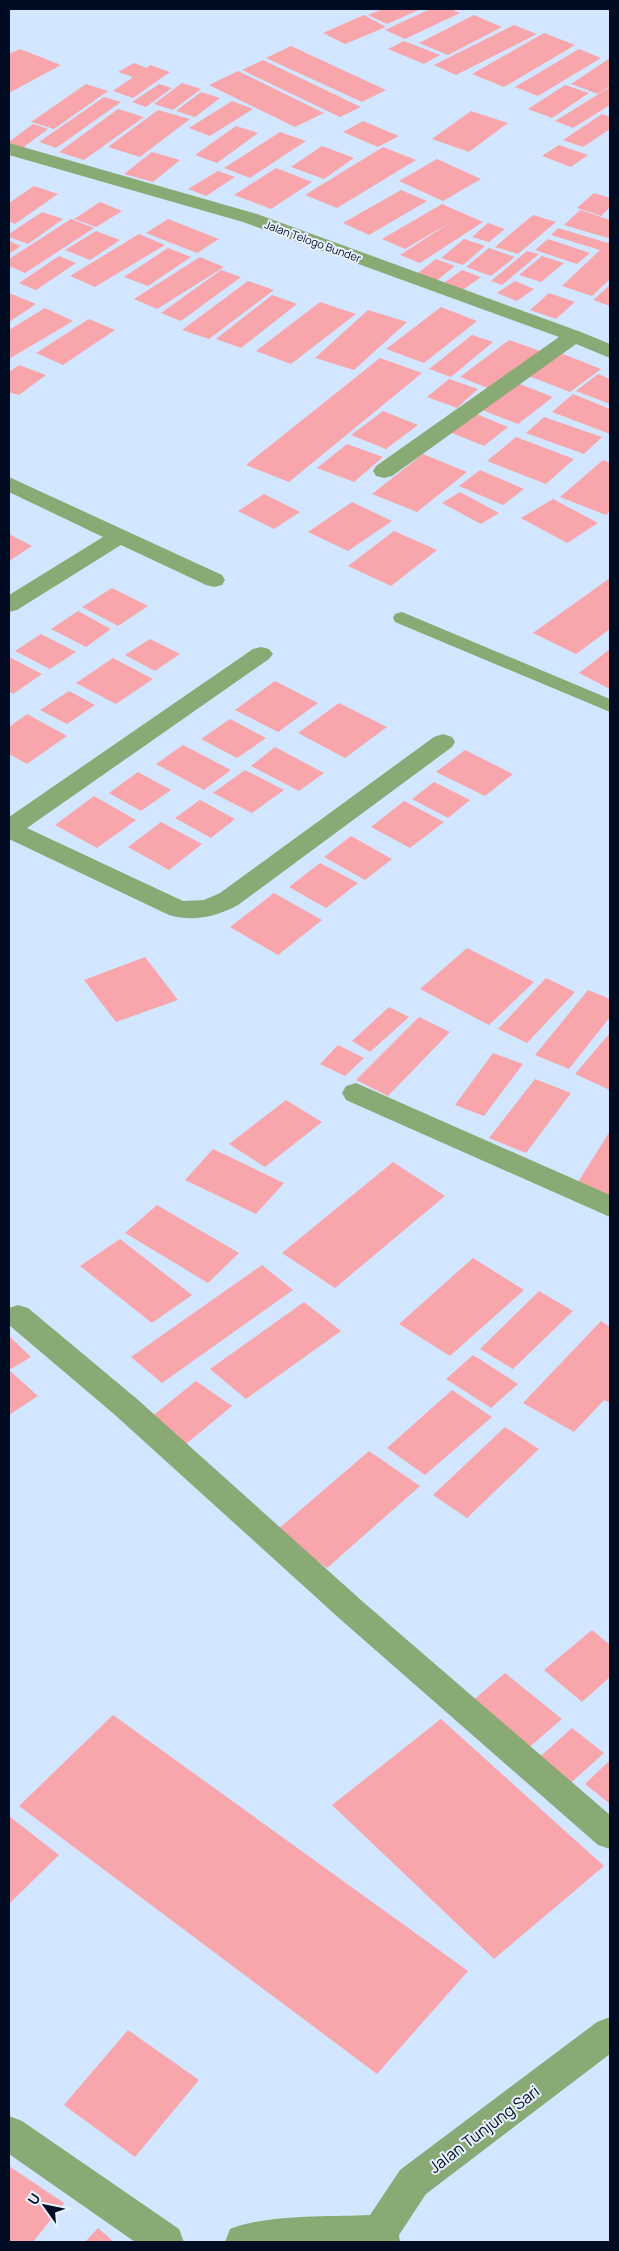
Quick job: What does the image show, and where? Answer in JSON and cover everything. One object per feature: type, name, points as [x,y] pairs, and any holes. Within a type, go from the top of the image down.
[{"type":"street","name":"Jalan Telogo Bunder","points":[[9,149],[250,218],[574,336],[610,352]]},
{"type":"street","points":[[384,471],[574,336]]},
{"type":"street","points":[[9,484],[214,580]]},
{"type":"street","points":[[9,605],[120,536]]},
{"type":"street","points":[[9,829],[262,654]]},
{"type":"street","points":[[9,829],[178,908],[198,911],[215,907],[229,898],[443,742]]},
{"type":"street","points":[[356,1093],[610,1207]]},
{"type":"street","points":[[18,1316],[126,1408],[351,1610],[610,1835]]},
{"type":"street","name":"Jalan Tunjung Sari","points":[[381,2237],[413,2182],[610,2033]]},
{"type":"street","points":[[9,2133],[166,2242]]},
{"type":"street","points":[[243,2242],[271,2238],[381,2237]]},
{"type":"lane","points":[[402,618],[610,706]]},
{"type":"building","points":[[383,9],[421,9],[387,24],[368,15]]},
{"type":"building","points":[[430,9],[451,9],[460,13],[405,39],[385,30]]},
{"type":"building","points":[[364,15],[386,27],[345,44],[323,33]]},
{"type":"building","points":[[474,15],[502,27],[448,55],[419,43]]},
{"type":"building","points":[[514,25],[537,34],[456,75],[434,65]]},
{"type":"building","points":[[544,33],[575,45],[504,87],[472,74]]},
{"type":"building","points":[[404,41],[440,55],[424,64],[388,49]]},
{"type":"building","points":[[291,46],[386,90],[362,102],[266,58]]},
{"type":"building","points":[[20,49],[61,65],[9,93],[9,54]]},
{"type":"building","points":[[579,49],[601,58],[538,96],[515,87]]},
{"type":"building","points":[[610,58],[610,86],[598,94],[571,84]]},
{"type":"building","points":[[263,60],[361,107],[340,117],[242,70]]},
{"type":"building","points":[[134,63],[147,68],[150,65],[170,72],[133,98],[113,91],[133,77],[118,72]]},
{"type":"building","points":[[238,71],[324,113],[295,127],[209,85]]},
{"type":"building","points":[[182,83],[201,89],[173,110],[154,104]]},
{"type":"building","points":[[86,84],[108,91],[54,129],[31,122]]},
{"type":"building","points":[[159,84],[172,88],[146,107],[132,102]]},
{"type":"building","points":[[565,85],[589,93],[552,118],[528,109]]},
{"type":"building","points":[[610,87],[610,105],[573,128],[555,121]]},
{"type":"building","points":[[201,92],[220,98],[195,117],[176,111]]},
{"type":"building","points":[[104,97],[121,102],[56,148],[39,142]]},
{"type":"building","points":[[232,101],[253,109],[210,136],[189,128]]},
{"type":"building","points":[[118,109],[144,117],[84,160],[59,152]]},
{"type":"building","points":[[158,110],[190,119],[140,157],[108,147]]},
{"type":"building","points":[[471,111],[508,123],[469,152],[432,139]]},
{"type":"building","points":[[602,114],[610,117],[610,129],[583,147],[563,140]]},
{"type":"building","points":[[363,121],[399,136],[378,147],[343,132]]},
{"type":"building","points":[[33,124],[48,129],[20,150],[9,146],[9,142]]},
{"type":"building","points":[[236,126],[258,133],[217,163],[195,155]]},
{"type":"building","points":[[280,132],[306,141],[250,178],[224,168]]},
{"type":"building","points":[[559,145],[588,155],[571,167],[542,156]]},
{"type":"building","points":[[322,146],[354,158],[324,179],[291,167]]},
{"type":"building","points":[[383,147],[416,160],[337,208],[305,195]]},
{"type":"building","points":[[152,152],[180,160],[153,182],[124,174]]},
{"type":"building","points":[[437,159],[481,179],[443,201],[399,181]]},
{"type":"building","points":[[276,168],[312,182],[271,209],[234,195]]},
{"type":"building","points":[[218,171],[235,177],[206,196],[188,189]]},
{"type":"building","points":[[34,186],[58,194],[15,224],[9,221],[9,203]]},
{"type":"building","points":[[401,190],[427,201],[369,235],[343,223]]},
{"type":"building","points":[[594,193],[610,198],[610,207],[601,216],[577,208]]},
{"type":"building","points":[[100,202],[122,211],[96,227],[74,219]]},
{"type":"building","points":[[442,204],[483,222],[420,263],[400,255],[451,222],[405,249],[382,239]]},
{"type":"building","points":[[580,210],[610,220],[610,236],[608,238],[564,225]]},
{"type":"building","points":[[42,212],[63,219],[28,244],[9,237],[9,234]]},
{"type":"building","points":[[533,215],[556,222],[518,254],[495,247]]},
{"type":"building","points":[[71,219],[94,228],[25,273],[9,266],[9,259]]},
{"type":"building","points":[[168,219],[219,239],[197,253],[146,233]]},
{"type":"building","points":[[488,223],[505,229],[489,242],[472,237]]},
{"type":"building","points":[[558,228],[608,243],[610,241],[610,279],[592,296],[562,286],[600,250],[551,235]]},
{"type":"building","points":[[96,231],[120,240],[90,260],[65,250]]},
{"type":"building","points":[[139,234],[165,245],[95,287],[70,276]]},
{"type":"building","points":[[464,239],[485,246],[463,265],[441,258]]},
{"type":"building","points":[[548,239],[590,253],[577,264],[535,250]]},
{"type":"building","points":[[9,241],[21,246],[9,254]]},
{"type":"building","points":[[168,248],[191,257],[148,286],[124,277]]},
{"type":"building","points":[[489,248],[515,257],[491,276],[466,267]]},
{"type":"building","points":[[527,251],[539,254],[502,285],[491,281]]},
{"type":"building","points":[[59,256],[76,263],[36,290],[19,283]]},
{"type":"building","points":[[542,256],[564,263],[541,282],[519,275]]},
{"type":"building","points":[[200,257],[224,267],[157,309],[134,299]]},
{"type":"building","points":[[436,259],[455,266],[434,283],[414,276]]},
{"type":"building","points":[[221,270],[241,277],[181,321],[161,313]]},
{"type":"building","points":[[462,270],[481,277],[460,292],[441,285]]},
{"type":"building","points":[[248,281],[274,290],[209,339],[182,330]]},
{"type":"building","points":[[515,281],[534,289],[517,301],[497,293]]},
{"type":"building","points":[[610,285],[610,306],[593,300]]},
{"type":"building","points":[[9,293],[36,304],[9,322]]},
{"type":"building","points":[[549,293],[575,302],[556,319],[530,310]]},
{"type":"building","points":[[272,295],[297,304],[241,348],[216,339]]},
{"type":"building","points":[[320,302],[356,314],[291,364],[256,351]]},
{"type":"building","points":[[441,307],[477,321],[424,363],[386,349]]},
{"type":"building","points":[[45,308],[73,321],[9,359],[9,330]]},
{"type":"building","points":[[368,310],[407,322],[354,370],[315,358]]},
{"type":"building","points":[[89,319],[115,330],[63,365],[36,353]]},
{"type":"building","points":[[472,335],[493,342],[451,377],[429,369]]},
{"type":"building","points":[[509,340],[540,351],[490,389],[460,377]]},
{"type":"building","points":[[558,352],[601,369],[570,392],[526,375]]},
{"type":"building","points":[[380,358],[422,373],[289,482],[246,465]]},
{"type":"building","points":[[19,365],[46,375],[19,395],[9,392],[9,372]]},
{"type":"building","points":[[598,374],[610,379],[610,404],[576,391]]},
{"type":"building","points":[[449,379],[478,389],[457,408],[427,397]]},
{"type":"building","points":[[512,381],[553,397],[518,424],[477,408]]},
{"type":"building","points":[[573,394],[610,409],[610,434],[552,412]]},
{"type":"building","points":[[383,411],[418,425],[386,449],[351,435]]},
{"type":"building","points":[[472,412],[508,427],[484,446],[447,431]]},
{"type":"building","points":[[544,417],[602,437],[584,454],[526,433]]},
{"type":"building","points":[[516,437],[574,459],[546,484],[487,461]]},
{"type":"building","points":[[347,444],[383,457],[354,482],[317,468]]},
{"type":"building","points":[[423,454],[467,472],[417,512],[372,494]]},
{"type":"building","points":[[603,460],[610,463],[610,511],[606,515],[560,497]]},
{"type":"building","points":[[480,470],[524,489],[503,505],[459,486]]},
{"type":"building","points":[[460,492],[499,513],[481,524],[442,503]]},
{"type":"building","points":[[264,494],[300,512],[274,529],[238,511]]},
{"type":"building","points":[[553,499],[598,523],[567,543],[521,518]]},
{"type":"building","points":[[352,502],[392,521],[348,551],[308,532]]},
{"type":"building","points":[[394,531],[437,550],[391,586],[348,566]]},
{"type":"building","points":[[9,534],[32,546],[9,561]]},
{"type":"building","points":[[610,578],[610,629],[576,654],[533,633]]},
{"type":"building","points":[[112,588],[148,606],[118,626],[82,607]]},
{"type":"building","points":[[78,611],[111,629],[86,647],[51,629]]},
{"type":"building","points":[[41,634],[76,652],[50,669],[15,651]]},
{"type":"building","points":[[150,639],[180,654],[155,671],[125,655]]},
{"type":"building","points":[[610,649],[610,689],[579,673]]},
{"type":"building","points":[[9,657],[42,674],[13,694],[9,691]]},
{"type":"building","points":[[113,658],[153,679],[116,704],[76,683]]},
{"type":"building","points":[[275,681],[318,703],[278,732],[235,710]]},
{"type":"building","points":[[69,691],[95,705],[67,724],[40,710]]},
{"type":"building","points":[[339,703],[387,727],[345,758],[298,733]]},
{"type":"building","points":[[27,714],[67,736],[27,764],[9,754],[9,727]]},
{"type":"building","points":[[230,719],[266,738],[237,758],[201,739]]},
{"type":"building","points":[[183,745],[231,770],[204,790],[156,764]]},
{"type":"building","points":[[275,747],[324,773],[299,791],[251,766]]},
{"type":"building","points":[[465,750],[513,774],[485,796],[436,772]]},
{"type":"building","points":[[245,770],[284,790],[252,813],[213,793]]},
{"type":"building","points":[[138,772],[171,790],[141,811],[109,793]]},
{"type":"building","points":[[434,782],[470,800],[448,818],[412,799]]},
{"type":"building","points":[[94,796],[136,820],[97,848],[55,825]]},
{"type":"building","points":[[200,800],[235,819],[211,838],[175,818]]},
{"type":"building","points":[[404,801],[444,822],[410,848],[371,827]]},
{"type":"building","points":[[161,822],[202,844],[169,870],[128,847]]},
{"type":"building","points":[[351,836],[392,859],[365,880],[324,857]]},
{"type":"building","points":[[320,863],[358,883],[326,908],[289,887]]},
{"type":"building","points":[[274,893],[322,920],[278,955],[230,927]]},
{"type":"building","points":[[467,948],[534,982],[489,1025],[420,989]]},
{"type":"building","points":[[145,957],[178,1000],[116,1022],[84,980]]},
{"type":"building","points":[[546,978],[575,992],[527,1043],[498,1029]]},
{"type":"building","points":[[588,990],[610,999],[610,1017],[569,1069],[535,1055]]},
{"type":"building","points":[[389,1007],[409,1017],[370,1052],[352,1041]]},
{"type":"building","points":[[419,1017],[450,1032],[388,1096],[356,1080]]},
{"type":"building","points":[[610,1033],[610,1090],[575,1074]]},
{"type":"building","points":[[338,1045],[364,1058],[345,1076],[320,1064]]},
{"type":"building","points":[[493,1053],[523,1064],[484,1116],[455,1105]]},
{"type":"building","points":[[535,1079],[571,1093],[526,1153],[489,1138]]},
{"type":"building","points":[[286,1100],[322,1122],[265,1167],[229,1144]]},
{"type":"building","points":[[610,1131],[610,1199],[575,1187]]},
{"type":"building","points":[[213,1149],[284,1183],[256,1214],[185,1180]]},
{"type":"building","points":[[393,1162],[445,1196],[335,1288],[282,1253]]},
{"type":"building","points":[[157,1205],[239,1253],[208,1283],[125,1233]]},
{"type":"building","points":[[120,1239],[192,1295],[152,1323],[80,1266]]},
{"type":"building","points":[[473,1258],[524,1290],[450,1356],[399,1324]]},
{"type":"building","points":[[262,1265],[293,1290],[162,1383],[131,1357]]},
{"type":"building","points":[[539,1291],[573,1311],[513,1369],[480,1349]]},
{"type":"building","points":[[304,1302],[341,1331],[246,1399],[210,1369]]},
{"type":"building","points":[[601,1321],[610,1327],[610,1403],[604,1400],[574,1432],[523,1403]]},
{"type":"building","points":[[9,1336],[31,1357],[11,1369],[9,1367]]},
{"type":"building","points":[[473,1355],[518,1384],[491,1408],[446,1379]]},
{"type":"building","points":[[9,1370],[38,1396],[9,1415]]},
{"type":"building","points":[[196,1381],[232,1406],[181,1448],[145,1422]]},
{"type":"building","points":[[452,1390],[492,1417],[425,1475],[387,1448]]},
{"type":"building","points":[[505,1427],[539,1449],[467,1518],[433,1495]]},
{"type":"building","points":[[369,1451],[420,1486],[327,1568],[276,1531]]},
{"type":"building","points":[[592,1630],[610,1645],[610,1677],[582,1702],[544,1670]]},
{"type":"building","points":[[505,1673],[562,1719],[526,1750],[470,1703]]},
{"type":"building","points":[[113,1715],[468,1971],[377,2074],[19,1806]]},
{"type":"building","points":[[441,1719],[604,1866],[494,1959],[332,1805]]},
{"type":"building","points":[[572,1728],[604,1753],[564,1789],[533,1763]]},
{"type":"building","points":[[610,1760],[610,1804],[585,1784]]},
{"type":"building","points":[[9,1816],[59,1855],[9,1904]]},
{"type":"building","points":[[128,2030],[199,2080],[135,2157],[64,2105]]},
{"type":"building","points":[[9,2166],[64,2203],[33,2242],[9,2242]]},
{"type":"building","points":[[98,2228],[114,2242],[85,2242]]}]
